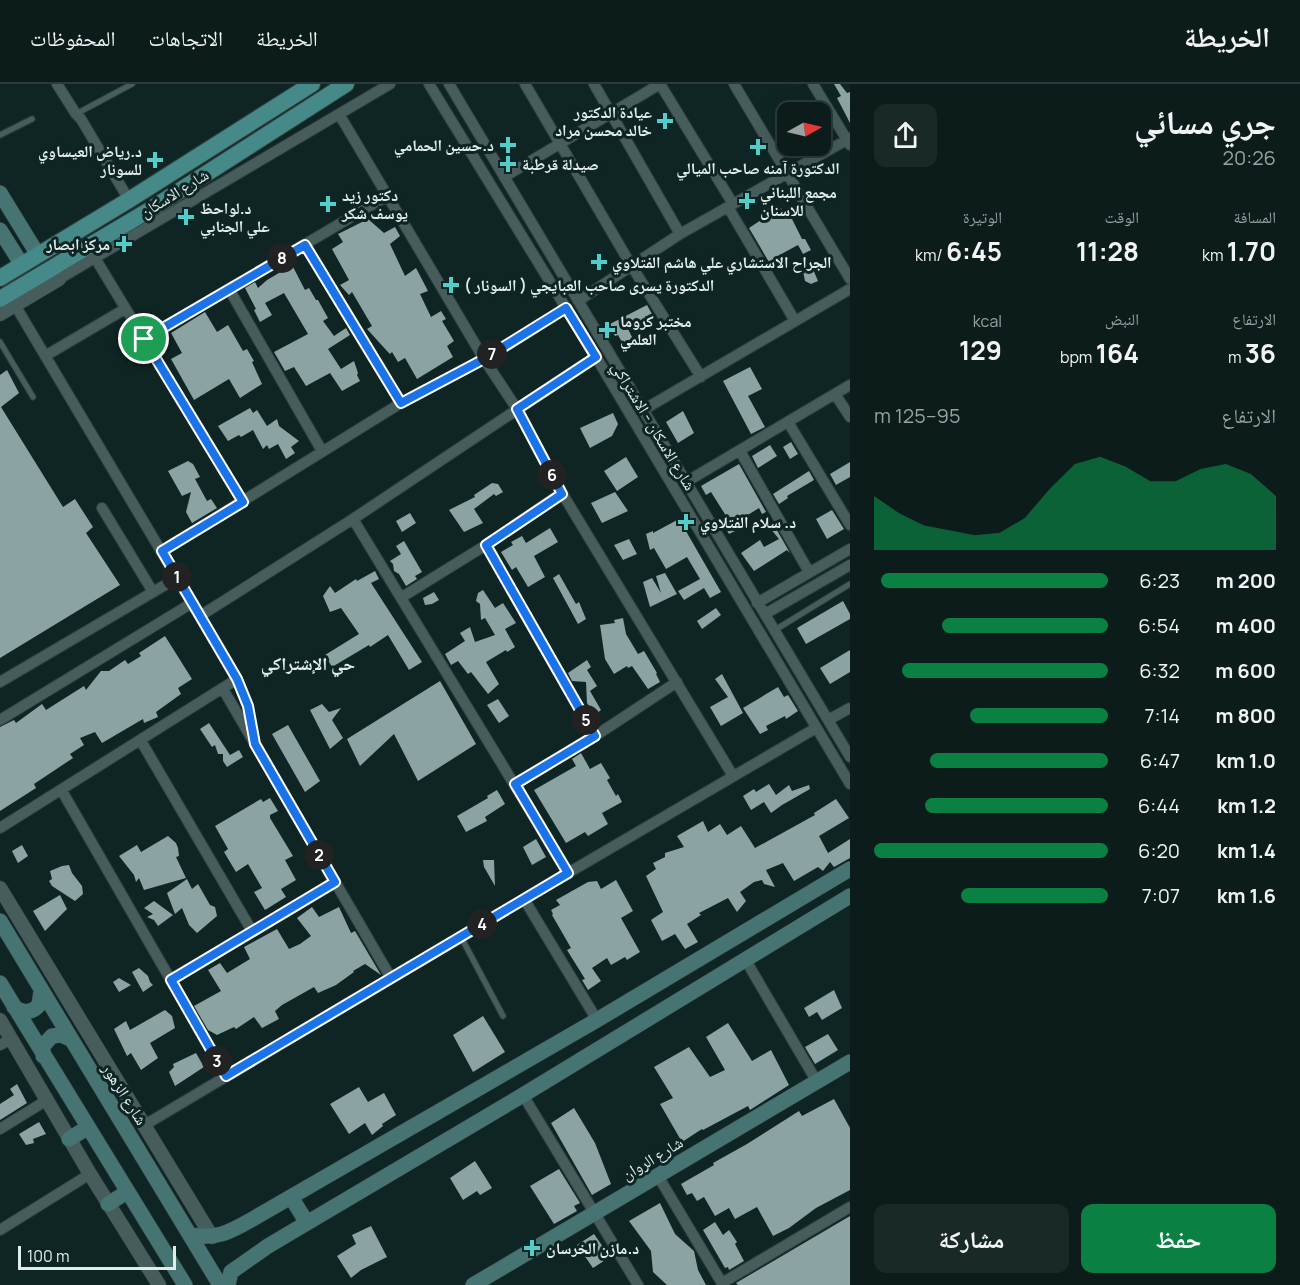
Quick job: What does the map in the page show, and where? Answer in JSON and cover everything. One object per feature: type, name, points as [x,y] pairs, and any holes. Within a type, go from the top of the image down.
[{"type":"main road","name":"شارع الاسكان","points":[[0,278],[129,200],[312,84]]},
{"type":"main road","name":"شارع الاسكان","points":[[8,302],[154,215],[346,84]]},
{"type":"main road","points":[[0,193],[38,255]]},
{"type":"main road","points":[[17,221],[0,230],[22,265]]},
{"type":"main road","points":[[190,1235],[212,1237],[226,1234],[597,1020],[850,869]]},
{"type":"main road","points":[[233,1281],[250,1257],[523,1095],[850,896]]},
{"type":"main road","points":[[800,899],[812,919]]},
{"type":"main road","name":"شارع الزهور","points":[[0,921],[220,1285]]},
{"type":"main road","points":[[0,983],[185,1285]]},
{"type":"main road","points":[[14,1007],[22,1011],[32,1011],[41,1000],[41,991]]},
{"type":"main road","points":[[43,1056],[43,1046],[52,1036],[61,1035],[70,1039]]},
{"type":"main road","name":"شارع الروان","points":[[473,1285],[850,1062]]},
{"type":"main road","points":[[69,1139],[87,1128]]},
{"type":"main road","points":[[108,1204],[127,1192]]},
{"type":"main road","points":[[291,1197],[307,1223]]},
{"type":"street","points":[[57,84],[81,119],[129,200]]},
{"type":"street","points":[[56,274],[95,258],[154,215],[390,84]]},
{"type":"street","name":"شارع الاسكان - الاشتراكي","points":[[429,84],[596,357],[850,784]]},
{"type":"street","name":"شارع الاسكان - الاشتراكي","points":[[449,84],[850,757]]},
{"type":"street","points":[[525,84],[631,265],[701,377]]},
{"type":"street","points":[[594,84],[680,234]]},
{"type":"street","points":[[504,177],[660,84],[795,321]]},
{"type":"street","points":[[734,84],[850,279]]},
{"type":"street","points":[[578,301],[680,234],[849,141],[813,84]]},
{"type":"street","points":[[339,114],[484,359],[517,409],[562,494],[733,776]]},
{"type":"street","points":[[144,339],[387,196]]},
{"type":"street","points":[[0,230],[0,244]]},
{"type":"street","points":[[305,245],[401,403]]},
{"type":"street","points":[[95,258],[243,502]]},
{"type":"street","points":[[643,411],[850,289]]},
{"type":"street","points":[[229,290],[322,451]]},
{"type":"street","points":[[0,314],[8,302],[45,356],[162,551],[237,679],[248,706],[255,744]]},
{"type":"street","points":[[162,551],[401,403],[484,359],[566,308]]},
{"type":"street","points":[[45,356],[125,309]]},
{"type":"street","points":[[200,616],[353,519],[596,357]]},
{"type":"street","points":[[608,379],[614,382],[619,381],[620,371]]},
{"type":"street","points":[[686,483],[850,385]]},
{"type":"street","points":[[835,394],[850,417]]},
{"type":"street","points":[[788,422],[850,525]]},
{"type":"street","points":[[740,451],[809,572]]},
{"type":"street","points":[[402,597],[562,494]]},
{"type":"street","points":[[102,508],[153,592]]},
{"type":"street","points":[[353,519],[568,873]]},
{"type":"street","points":[[486,545],[595,736]]},
{"type":"street","points":[[757,603],[850,549]]},
{"type":"street","points":[[765,614],[850,566]]},
{"type":"street","points":[[0,682],[177,578]]},
{"type":"street","points":[[0,720],[192,603]]},
{"type":"street","points":[[780,668],[793,659]]},
{"type":"street","points":[[0,828],[237,679]]},
{"type":"street","points":[[515,784],[595,736],[677,682]]},
{"type":"street","points":[[223,689],[392,978]]},
{"type":"street","points":[[828,720],[850,708]]},
{"type":"street","points":[[143,1126],[816,728]]},
{"type":"street","points":[[141,741],[252,931]]},
{"type":"street","points":[[62,791],[226,1076]]},
{"type":"street","points":[[171,980],[335,882]]},
{"type":"street","points":[[0,888],[212,1237]]},
{"type":"street","points":[[524,899],[597,1020]]},
{"type":"street","points":[[745,959],[817,1082]]},
{"type":"street","points":[[0,1020],[5,1042],[47,1100],[159,1285]]},
{"type":"street","points":[[523,1095],[638,1285]]},
{"type":"street","points":[[0,1129],[47,1100]]},
{"type":"street","points":[[0,1230],[90,1174]]},
{"type":"street","points":[[658,1176],[723,1284],[850,1207]]},
{"type":"lane","points":[[76,114],[132,84]]},
{"type":"lane","points":[[0,135],[32,119]]},
{"type":"lane","points":[[0,342],[33,397]]},
{"type":"lane","points":[[774,630],[850,584]]},
{"type":"lane","points":[[461,938],[503,1016]]},
{"type":"building","points":[[834,84],[840,84],[847,93],[850,92],[850,123],[837,98],[841,96]]},
{"type":"building","points":[[771,207],[774,212],[781,208],[785,215],[789,213],[802,239],[805,239],[811,250],[803,254],[798,245],[774,258],[778,266],[773,269],[749,228],[764,218],[762,212]]},
{"type":"building","points":[[368,219],[384,233],[395,227],[400,236],[390,244],[405,276],[416,268],[428,291],[420,294],[431,317],[441,311],[446,319],[442,321],[454,341],[447,346],[453,357],[417,379],[405,358],[398,362],[392,352],[390,354],[367,329],[372,326],[352,292],[349,295],[340,285],[349,280],[332,249],[343,242],[338,234]]},
{"type":"building","points":[[291,263],[305,290],[309,288],[318,300],[328,318],[323,321],[334,336],[346,328],[350,335],[328,349],[341,369],[354,361],[358,373],[360,381],[342,391],[330,373],[306,386],[294,367],[285,371],[274,352],[308,334],[284,293],[265,303],[272,315],[260,322],[245,288],[255,282],[258,288]]},
{"type":"building","points":[[812,267],[818,281],[811,284],[805,281],[803,271]]},
{"type":"building","points":[[647,305],[652,314],[628,329],[633,339],[623,344],[608,325]]},
{"type":"building","points":[[205,312],[217,332],[228,325],[243,351],[247,349],[254,361],[252,362],[262,384],[240,398],[229,379],[194,400],[171,359],[182,353],[171,333]]},
{"type":"building","points":[[750,367],[762,389],[748,396],[765,427],[751,434],[723,381]]},
{"type":"building","points":[[7,370],[19,393],[1,407],[63,507],[75,499],[93,527],[86,533],[120,585],[0,658],[0,375]]},
{"type":"building","points":[[250,408],[253,413],[257,410],[267,426],[277,419],[279,426],[299,441],[291,447],[295,453],[286,459],[278,444],[269,449],[267,445],[263,449],[253,430],[228,441],[218,426]]},
{"type":"building","points":[[683,411],[694,433],[678,443],[666,422]]},
{"type":"building","points":[[613,413],[618,424],[612,436],[590,448],[580,428]]},
{"type":"building","points":[[791,442],[798,454],[790,459],[783,447]]},
{"type":"building","points":[[770,445],[777,456],[758,468],[752,456]]},
{"type":"building","points":[[626,457],[638,477],[617,491],[604,471]]},
{"type":"building","points":[[188,461],[193,464],[200,477],[195,479],[207,501],[211,499],[217,508],[192,523],[186,512],[191,492],[182,496],[168,471]]},
{"type":"building","points":[[850,462],[850,477],[836,485],[830,474]]},
{"type":"building","points":[[739,464],[766,512],[762,514],[759,508],[743,518],[747,525],[729,534],[722,522],[728,519],[711,492],[706,495],[701,486]]},
{"type":"building","points":[[809,471],[814,480],[787,496],[788,498],[779,504],[773,494]]},
{"type":"building","points":[[492,483],[498,484],[503,492],[496,496],[494,494],[474,509],[483,523],[464,532],[449,510],[475,497],[474,495]]},
{"type":"building","points":[[615,492],[628,511],[602,523],[591,503]]},
{"type":"building","points":[[832,510],[844,529],[827,539],[816,519]]},
{"type":"building","points":[[410,513],[416,523],[402,532],[396,521]]},
{"type":"building","points":[[679,519],[721,592],[710,598],[704,588],[684,600],[678,591],[700,579],[687,557],[666,569],[654,548],[650,550],[646,534],[653,531],[653,533]]},
{"type":"building","points":[[774,525],[790,553],[787,550],[754,571],[741,553],[760,540],[764,547],[779,539],[770,528]]},
{"type":"building","points":[[550,528],[558,542],[534,556],[545,577],[528,587],[516,567],[512,570],[501,552],[513,545],[511,542],[522,536],[526,543]]},
{"type":"building","points":[[629,539],[637,554],[623,560],[614,545]]},
{"type":"building","points":[[404,541],[422,572],[415,576],[417,579],[406,586],[399,574],[394,571],[390,561],[401,554],[396,546]]},
{"type":"building","points":[[375,571],[379,579],[371,583],[422,662],[409,670],[388,635],[332,667],[325,655],[359,634],[341,608],[330,612],[323,596],[330,586],[335,593],[356,579],[357,581]]},
{"type":"building","points":[[665,573],[677,594],[650,607],[643,582],[652,578],[661,593],[656,576]]},
{"type":"building","points":[[559,574],[576,604],[579,602],[586,619],[578,624],[553,578]]},
{"type":"building","points":[[483,590],[495,608],[503,603],[516,623],[505,629],[515,647],[486,662],[499,684],[488,694],[471,672],[468,674],[458,661],[451,665],[445,654],[465,641],[460,633],[470,627],[475,642],[495,635],[485,618],[481,620],[480,604],[476,601],[478,593]]},
{"type":"building","points":[[434,592],[439,600],[425,605],[423,598]]},
{"type":"building","points":[[843,601],[850,614],[850,619],[806,644],[797,628]]},
{"type":"building","points":[[716,608],[721,615],[702,629],[697,621]]},
{"type":"building","points":[[623,618],[626,634],[638,654],[644,651],[657,673],[660,682],[648,689],[632,666],[628,668],[627,666],[614,674],[605,659],[600,625],[615,623],[614,620]]},
{"type":"building","points":[[165,636],[192,679],[178,688],[181,694],[156,712],[158,717],[144,723],[143,719],[102,743],[95,732],[80,738],[84,745],[70,754],[73,758],[34,784],[36,788],[0,811],[0,727],[14,720],[16,723],[42,704],[46,710],[84,686],[86,690],[101,671],[109,671],[125,660],[128,664],[141,656],[139,653]]},
{"type":"building","points":[[850,650],[850,672],[830,684],[820,668]]},
{"type":"building","points":[[587,660],[591,667],[587,670],[597,686],[590,691],[601,710],[595,715],[587,703],[586,682],[572,681],[568,673]]},
{"type":"building","points":[[722,674],[743,713],[721,726],[710,707],[728,697],[715,679]]},
{"type":"building","points":[[440,681],[476,744],[418,781],[394,734],[360,766],[347,739]]},
{"type":"building","points":[[778,687],[784,697],[788,695],[798,711],[786,719],[785,716],[766,726],[768,730],[760,734],[743,708]]},
{"type":"building","points":[[498,699],[509,716],[499,723],[487,705]]},
{"type":"building","points":[[322,704],[329,712],[341,708],[332,720],[343,738],[330,749],[310,710]]},
{"type":"building","points":[[209,723],[230,755],[239,750],[243,757],[227,767],[223,761],[223,754],[218,754],[215,745],[212,747],[200,729]]},
{"type":"building","points":[[288,725],[320,781],[305,792],[272,734]]},
{"type":"building","points":[[581,753],[590,769],[601,763],[610,778],[607,780],[622,802],[602,813],[608,824],[588,836],[585,832],[566,843],[534,790],[576,766],[572,759]]},
{"type":"building","points":[[769,784],[776,795],[789,785],[792,791],[809,785],[810,789],[771,813],[764,802],[751,810],[743,796],[754,789],[756,792]]},
{"type":"building","points":[[497,790],[505,804],[485,817],[487,821],[466,832],[457,816],[488,798],[487,796]]},
{"type":"building","points":[[270,798],[278,811],[270,815],[270,818],[293,856],[285,860],[296,880],[281,889],[286,897],[265,910],[254,892],[262,888],[248,864],[236,872],[224,852],[228,849],[215,826],[261,799],[263,802]]},
{"type":"building","points":[[836,799],[849,818],[819,836],[828,853],[850,839],[850,858],[834,867],[830,862],[823,871],[818,867],[794,881],[783,863],[766,870],[775,887],[764,884],[762,880],[754,882],[740,892],[746,901],[737,912],[728,898],[699,913],[701,915],[687,924],[698,942],[685,949],[675,934],[662,941],[651,920],[663,912],[646,876],[656,869],[653,863],[665,857],[665,853],[684,847],[677,836],[703,821],[708,832],[720,824],[727,835],[741,826],[755,848],[815,815],[814,813]]},
{"type":"building","points":[[168,836],[176,843],[179,856],[176,857],[186,878],[144,890],[139,878],[136,882],[134,875],[119,856],[137,845],[141,852]]},
{"type":"building","points":[[536,839],[546,857],[532,865],[523,847]]},
{"type":"building","points":[[22,845],[28,856],[18,863],[12,851]]},
{"type":"building","points":[[483,860],[494,860],[495,886],[484,867]]},
{"type":"building","points":[[69,865],[82,886],[83,894],[75,901],[52,886],[49,881],[52,879],[50,871]]},
{"type":"building","points":[[187,879],[192,889],[198,884],[210,905],[215,907],[217,916],[197,933],[189,925],[182,908],[175,914],[167,893]]},
{"type":"building","points":[[616,880],[633,911],[621,918],[640,952],[627,960],[625,957],[611,965],[607,958],[592,968],[601,981],[588,990],[582,980],[585,979],[567,950],[571,948],[551,910],[560,905],[556,900],[588,882],[597,881],[601,889]]},
{"type":"building","points":[[60,895],[67,909],[45,931],[33,911]]},
{"type":"building","points":[[154,901],[173,915],[158,926],[154,920],[147,917],[153,914],[144,908]]},
{"type":"building","points":[[312,907],[319,917],[339,907],[351,933],[355,931],[381,975],[365,964],[336,985],[318,993],[314,987],[282,1005],[275,1011],[279,1019],[262,1028],[254,1017],[236,1029],[234,1027],[217,1035],[208,1030],[194,1006],[221,991],[208,970],[220,963],[227,973],[250,959],[244,947],[277,929],[289,949],[300,944],[311,936],[297,918]]},
{"type":"building","points":[[139,968],[148,976],[153,985],[143,992],[132,972]]},
{"type":"building","points":[[119,978],[131,985],[119,992],[113,982]]},
{"type":"building","points":[[834,990],[842,1008],[822,1020],[817,1012],[809,1017],[804,1008]]},
{"type":"building","points":[[165,1010],[172,1016],[175,1028],[150,1043],[158,1058],[141,1070],[131,1053],[127,1056],[114,1029],[126,1021],[130,1030]]},
{"type":"building","points":[[483,1016],[505,1052],[473,1072],[453,1035]]},
{"type":"building","points":[[728,1023],[752,1061],[771,1050],[789,1085],[750,1110],[748,1106],[702,1129],[682,1142],[660,1104],[673,1098],[654,1067],[689,1047],[710,1077],[725,1070],[706,1037]]},
{"type":"building","points":[[828,1034],[838,1050],[815,1064],[805,1047]]},
{"type":"building","points":[[196,1053],[204,1067],[175,1086],[169,1072],[174,1067],[173,1064]]},
{"type":"building","points":[[17,1084],[27,1103],[0,1120],[0,1104],[14,1095],[10,1089]]},
{"type":"building","points":[[359,1087],[368,1102],[384,1093],[396,1115],[382,1124],[383,1126],[372,1135],[365,1123],[349,1134],[330,1104]]},
{"type":"building","points":[[834,1099],[850,1128],[850,1190],[816,1208],[789,1228],[773,1236],[757,1207],[735,1219],[729,1208],[715,1216],[704,1197],[697,1201],[692,1193],[687,1195],[681,1184],[714,1165],[713,1163],[799,1111],[802,1116]]},
{"type":"building","points":[[574,1108],[595,1143],[611,1184],[592,1195],[551,1123]]},
{"type":"building","points":[[39,1122],[46,1134],[33,1139],[34,1143],[26,1145],[19,1134]]},
{"type":"building","points":[[475,1161],[492,1188],[480,1195],[477,1191],[463,1200],[450,1178]]},
{"type":"building","points":[[559,1169],[580,1203],[574,1206],[577,1211],[554,1224],[530,1186]]},
{"type":"building","points":[[660,1203],[675,1234],[694,1251],[698,1270],[706,1285],[667,1285],[653,1272],[651,1251],[629,1221]]},
{"type":"building","points":[[850,1216],[850,1285],[738,1285],[736,1283]]},
{"type":"building","points":[[715,1222],[723,1235],[729,1230],[737,1242],[735,1244],[744,1261],[729,1270],[728,1267],[725,1268],[703,1230]]},
{"type":"building","points":[[371,1226],[387,1257],[361,1270],[351,1278],[337,1256],[356,1244],[352,1235]]},
{"type":"building","points":[[594,1234],[610,1257],[593,1268],[577,1245]]},
{"type":"place","name":"عيادة الدكتور خالد محسن مراد","points":[[665,121]]},
{"type":"place","name":"د.حسين الحمامي","points":[[508,145]]},
{"type":"place","name":"الدكتورة آمنه صاحب الميالي","points":[[758,147]]},
{"type":"place","name":"د.رياض العيساوي للسونار","points":[[155,160]]},
{"type":"place","name":"صيدلة قرطبة","points":[[508,164]]},
{"type":"place","name":"مجمع اللبناني للاسنان","points":[[747,201]]},
{"type":"place","name":"دكتور زيد يوسف شكر","points":[[328,204]]},
{"type":"place","name":"د.لواحظ علي الجنابي","points":[[186,217]]},
{"type":"place","name":"مركز ابصار","points":[[124,244]]},
{"type":"place","name":"الجراح الاستشاري علي هاشم الفتلاوي","points":[[599,262]]},
{"type":"place","name":"الدكتورة يسرى صاحب العبايجي ( السونار )","points":[[451,285]]},
{"type":"place","name":"مختبر كروما العلمي","points":[[607,330]]},
{"type":"place","name":"د. سلام الفتلاوي","points":[[686,522]]},
{"type":"place","name":"د.مازن الخرسان","points":[[532,1248]]},
{"type":"district","name":"حي الإشتراكي","points":[[308,664]]},
{"type":"route","points":[[305,245],[401,403],[484,359],[566,308],[596,357],[517,409],[562,494],[486,545],[595,736],[515,784],[568,873],[226,1076],[171,980],[335,882],[255,744],[248,706],[237,679],[162,551],[243,502],[144,339],[305,245]]}]
